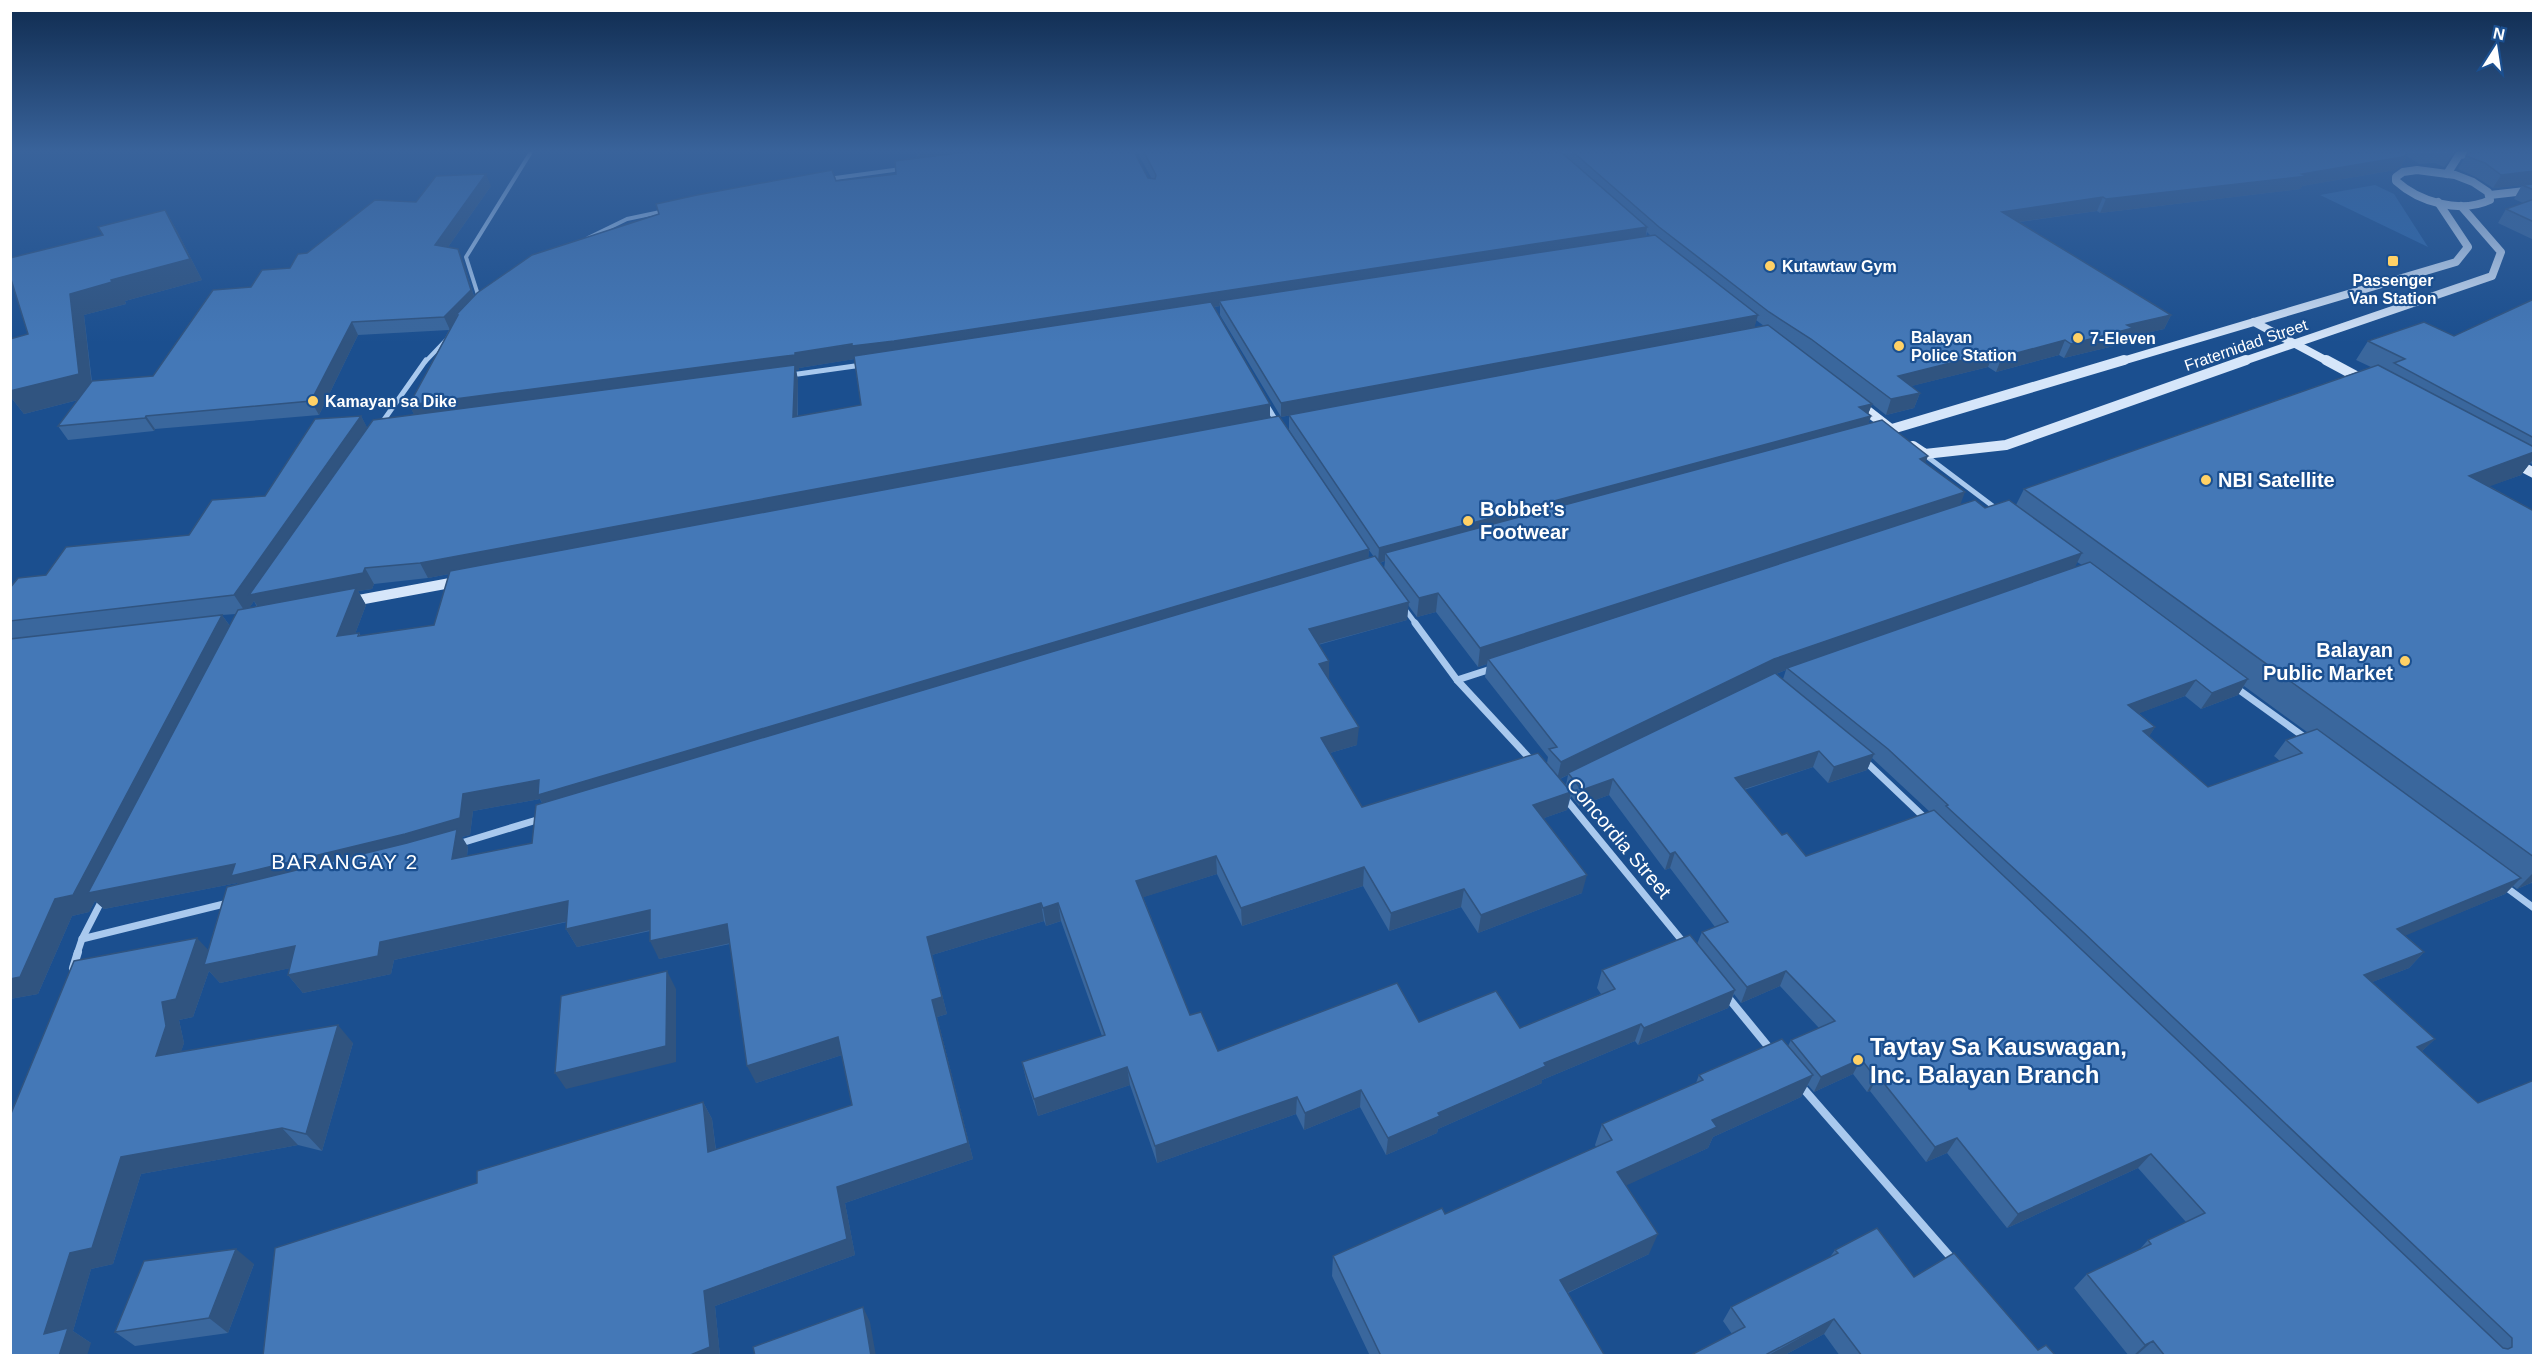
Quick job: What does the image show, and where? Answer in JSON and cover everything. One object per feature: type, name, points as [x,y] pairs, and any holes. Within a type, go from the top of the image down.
[{"type":"street","points":[[481,304],[466,257],[492,216]]},
{"type":"street","points":[[578,243],[627,219],[642,216]]},
{"type":"street","name":"Fraternidad Street","points":[[1900,436],[2254,322],[2456,262],[2468,246],[2447,216]]},
{"type":"street","name":"Fraternidad Street","points":[[1925,454],[2006,446],[2373,315],[2492,276],[2501,252],[2469,216]]},
{"type":"street","points":[[2254,322],[2380,389]]},
{"type":"street","points":[[388,429],[376,430],[426,360],[450,336]]},
{"type":"street","points":[[779,377],[873,363]]},
{"type":"street","points":[[1260,393],[1284,433]]},
{"type":"street","points":[[1847,395],[2000,512]]},
{"type":"street","points":[[1266,426],[1289,422]]},
{"type":"street","points":[[1880,432],[1900,436]]},
{"type":"street","points":[[2503,456],[2534,473]]},
{"type":"street","points":[[1980,508],[1991,505]]},
{"type":"street","points":[[339,604],[468,579]]},
{"type":"street","name":"Concordia Street","points":[[1396,597],[1457,680],[1541,771]]},
{"type":"street","points":[[1457,680],[1503,665]]},
{"type":"street","points":[[2226,680],[2312,744]]},
{"type":"street","points":[[1855,753],[1932,824]]},
{"type":"street","name":"Concordia Street","points":[[1556,787],[1691,952]]},
{"type":"street","points":[[452,846],[543,819]]},
{"type":"street","points":[[2495,879],[2534,908]]},
{"type":"street","points":[[72,972],[82,939],[104,896]]},
{"type":"street","points":[[82,939],[233,902]]},
{"type":"street","points":[[1721,988],[1774,1053]]},
{"type":"street","points":[[1796,1080],[1960,1267]]},
{"type":"shaded area","points":[[2363,216],[2408,216],[2428,247]]},
{"type":"building","points":[[142,216],[168,216],[190,259],[111,280],[112,282],[70,294],[79,374],[10,391],[10,339],[28,334],[10,276],[10,258],[103,235],[98,227]]},
{"type":"building","points":[[355,216],[456,216],[435,245],[458,249],[471,290],[444,317],[352,322],[311,401],[58,426],[92,381],[153,376],[213,290],[251,287],[262,270],[290,268],[298,254],[307,253]]},
{"type":"building","points":[[654,216],[1634,216],[1647,227],[894,341],[852,346],[852,344],[795,353],[795,355],[409,405],[458,315],[456,315],[477,293],[532,255]]},
{"type":"building","points":[[1646,216],[2008,216],[2171,315],[2127,325],[2133,328],[2071,344],[2065,340],[2002,357],[1994,352],[1898,376],[1920,393],[1891,399],[1811,339],[1769,312]]},
{"type":"building","points":[[2521,216],[2534,216],[2534,222]]},
{"type":"building","points":[[1655,235],[1758,315],[1281,403],[1219,301]]},
{"type":"building","points":[[2534,299],[2534,438],[2394,363],[2405,359],[2368,341],[2424,322],[2454,336]]},
{"type":"building","points":[[1211,302],[1270,404],[420,563],[365,568],[363,573],[249,595],[373,420],[795,365],[793,417],[861,405],[854,356]]},
{"type":"building","points":[[1768,325],[1872,404],[1859,407],[1871,416],[1379,548],[1289,415]]},
{"type":"building","name":"Balayan Public Market","points":[[2378,365],[2534,447],[2534,452],[2469,476],[2534,511],[2534,857],[2024,489]]},
{"type":"building","points":[[361,416],[234,595],[10,621],[10,588],[18,578],[46,575],[66,547],[189,535],[212,500],[265,496],[315,419]]},
{"type":"building","points":[[1279,416],[1369,549],[538,795],[539,780],[463,794],[460,818],[405,834],[231,876],[235,864],[88,893],[238,610],[356,588],[337,636],[359,633],[358,636],[434,625],[450,571]]},
{"type":"building","points":[[1882,420],[1928,456],[1920,459],[1965,492],[1480,648],[1438,593],[1419,598],[1385,553]]},
{"type":"building","points":[[1975,500],[1985,508],[2009,500],[2082,553],[1774,659],[1561,762],[1549,749],[1557,747],[1488,659]]},
{"type":"building","points":[[1375,556],[1409,602],[1309,629],[1329,661],[1319,664],[1359,727],[1321,738],[1362,807],[1538,753],[1571,792],[1533,805],[1587,875],[1481,915],[1464,889],[1391,913],[1364,867],[1241,908],[1216,856],[1136,881],[1190,1015],[1201,1012],[1218,1051],[1397,983],[1419,1022],[1496,991],[1520,1028],[1615,989],[1602,970],[1690,935],[1735,990],[1644,1028],[1641,1024],[1544,1063],[1546,1066],[1438,1113],[1440,1116],[1388,1138],[1361,1090],[1305,1113],[1297,1097],[1155,1146],[1127,1067],[1034,1099],[1022,1062],[1105,1035],[1058,903],[1043,908],[1041,903],[927,937],[942,997],[932,1000],[968,1143],[837,1187],[847,1239],[704,1291],[710,1347],[688,1356],[263,1356],[275,1248],[477,1183],[477,1171],[703,1102],[708,1152],[852,1105],[838,1037],[747,1066],[727,924],[650,941],[650,910],[566,929],[568,901],[380,942],[378,956],[288,975],[295,946],[204,965],[227,887],[457,829],[452,859],[532,843],[536,805]]},
{"type":"building","points":[[2090,562],[2248,679],[2212,693],[2196,680],[2128,705],[2155,727],[2143,731],[2208,787],[2302,753],[2286,740],[2317,729],[2521,878],[2397,929],[2424,952],[2364,975],[2435,1039],[2417,1047],[2478,1103],[2534,1080],[2534,1356],[2165,1356],[2153,1341],[2145,1345],[2087,1274],[2151,1244],[2148,1240],[2205,1213],[2151,1154],[2018,1214],[1957,1138],[1935,1147],[1878,1076],[1875,1077],[1861,1059],[1821,1077],[1791,1040],[1835,1021],[1786,971],[1747,987],[1702,932],[1728,922],[1675,852],[1670,854],[1613,779],[1582,790],[1568,773],[1775,673],[1874,754],[1834,767],[1819,751],[1735,778],[1782,835],[1787,833],[1806,856],[1934,810],[2503,1348],[2512,1347],[2512,1338],[2083,932],[1946,806],[1948,805],[1888,749],[1787,668]]},
{"type":"building","points":[[222,615],[73,895],[55,899],[20,977],[10,979],[10,639]]},
{"type":"building","points":[[197,938],[176,999],[162,1002],[166,1026],[156,1056],[338,1025],[306,1134],[282,1128],[121,1157],[92,1248],[70,1253],[44,1334],[68,1328],[59,1356],[10,1356],[10,1116],[74,961]]},
{"type":"building","points":[[667,971],[666,1046],[555,1073],[561,996]]},
{"type":"building","points":[[1782,1039],[1813,1075],[1712,1120],[1717,1127],[1617,1172],[1658,1234],[1560,1280],[1605,1356],[1381,1356],[1333,1256],[1442,1208],[1445,1214],[1612,1140],[1602,1124],[1703,1080],[1699,1075]]},
{"type":"building","points":[[1877,1228],[1914,1277],[1954,1253],[2038,1350],[2046,1345],[2056,1356],[1862,1356],[1834,1319],[1767,1354],[1768,1356],[1689,1356],[1745,1327],[1731,1307],[1838,1253],[1835,1250]]},
{"type":"building","points":[[236,1249],[209,1318],[115,1332],[144,1261]]},
{"type":"building","points":[[863,1307],[871,1356],[755,1356],[753,1347]]},
{"type":"place","name":"Passenger Van Station","points":[[2393,261]]},
{"type":"place","name":"Kutawtaw Gym","points":[[1770,266]]},
{"type":"place","name":"7-Eleven","points":[[2078,338]]},
{"type":"place","name":"Balayan Police Station","points":[[1899,346]]},
{"type":"place","name":"Kamayan sa Dike","points":[[313,401]]},
{"type":"place","name":"NBI Satellite","points":[[2206,480]]},
{"type":"place","name":"Bobbet’s Footwear","points":[[1468,521]]},
{"type":"place","name":"Balayan Public Market","points":[[2405,661]]},
{"type":"place","name":"Taytay Sa Kauswagan, Inc. Balayan Branch","points":[[1858,1060]]},
{"type":"district","name":"BARANGAY 2","points":[[345,861]]}]
